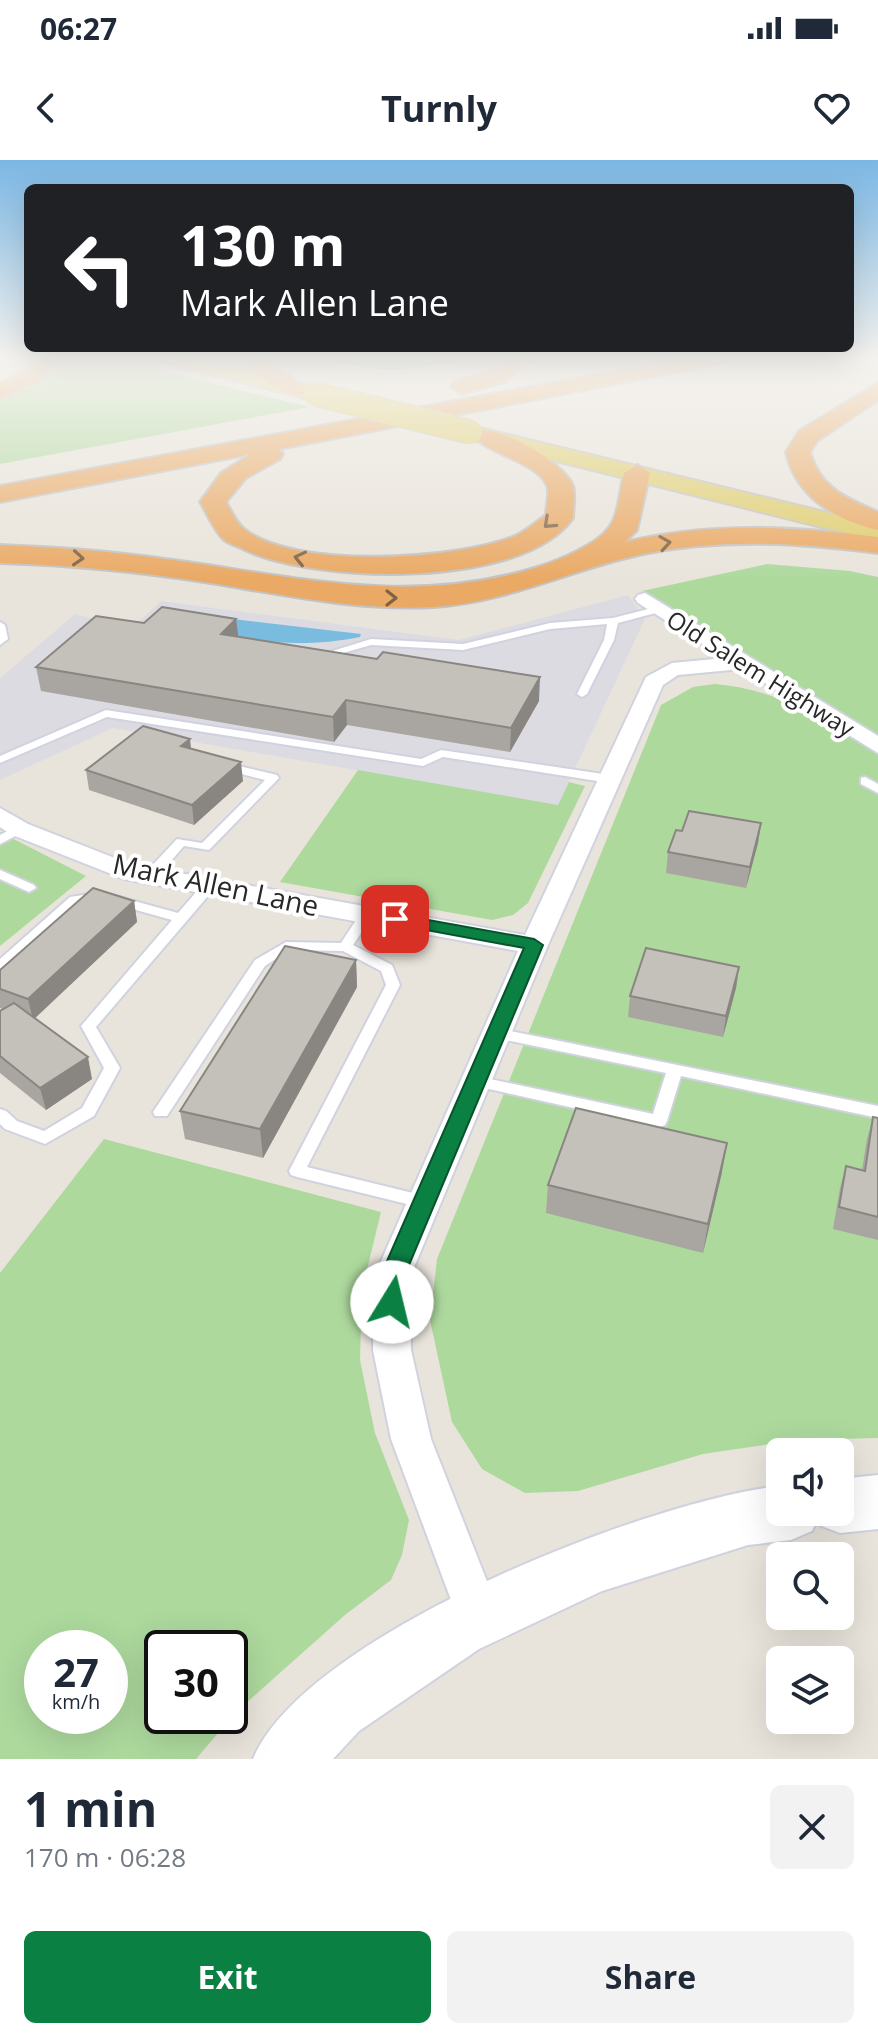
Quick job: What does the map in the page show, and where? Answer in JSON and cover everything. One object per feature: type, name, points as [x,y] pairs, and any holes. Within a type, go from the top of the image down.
[{"type":"highway","points":[[0,477],[268,433]]},
{"type":"highway","points":[[0,494],[294,433]]},
{"type":"highway","points":[[353,433],[273,454],[240,469],[221,484],[213,502],[214,510],[239,536],[279,554],[315,562],[391,568],[481,557],[507,549],[543,530],[562,510],[564,499],[555,478],[542,467],[478,434]]},
{"type":"highway","points":[[813,433],[798,452],[801,472],[813,489],[878,522]]},
{"type":"highway","points":[[563,570],[600,549],[623,530],[637,473]]},
{"type":"highway","points":[[0,554],[107,560],[316,593],[370,598],[435,598],[487,591],[641,547],[694,538],[796,536],[878,545]]},
{"type":"main road","points":[[472,433],[878,533]]},
{"type":"main road","points":[[854,1505],[878,1502]]},
{"type":"main road","points":[[287,1759],[336,1708],[457,1627],[592,1565],[748,1517],[766,1515]]},
{"type":"street","name":"Old Salem Highway","points":[[652,604],[878,746]]},
{"type":"street","points":[[479,1617],[411,1439],[392,1350],[392,1277],[534,945],[654,682],[672,669],[742,663]]},
{"type":"street","name":"Mark Allen Lane","points":[[6,828],[124,871],[534,945]]},
{"type":"lane","points":[[313,658],[371,642],[463,647],[550,626],[613,621],[652,604]]},
{"type":"lane","points":[[582,694],[609,640],[613,621]]},
{"type":"lane","points":[[0,625],[3,639],[0,642]]},
{"type":"lane","points":[[0,760],[106,713],[423,763],[441,753],[610,779]]},
{"type":"lane","points":[[151,875],[181,842],[205,847],[273,778],[230,768]]},
{"type":"lane","points":[[865,781],[878,789]]},
{"type":"lane","points":[[0,874],[29,888]]},
{"type":"lane","points":[[0,1115],[11,1125],[45,1138],[88,1112],[112,1068],[88,1026],[209,886]]},
{"type":"lane","points":[[0,967],[75,900],[104,896],[181,918]]},
{"type":"lane","points":[[345,947],[367,914]]},
{"type":"lane","points":[[161,1112],[260,963],[286,946],[345,947],[387,968],[393,985],[297,1171],[423,1202]]},
{"type":"lane","points":[[496,1033],[878,1112]]},
{"type":"lane","points":[[476,1081],[659,1121],[675,1070]]},
{"type":"shaded area","points":[[628,595],[645,619],[558,805],[113,728],[0,780],[0,678],[75,614],[132,628],[161,601],[459,640]]},
{"type":"green space","points":[[0,433],[171,433],[0,464]]},
{"type":"green space","points":[[767,564],[850,571],[878,577],[878,737],[642,591]]},
{"type":"green space","points":[[715,684],[760,692],[801,708],[878,753],[878,1438],[766,1438],[766,1445],[703,1454],[578,1491],[525,1493],[482,1469],[452,1422],[430,1320],[437,1259],[661,705],[693,687]]},
{"type":"green space","points":[[358,770],[558,805],[569,782],[585,786],[528,903],[513,915],[492,920],[280,882]]},
{"type":"green space","points":[[0,832],[86,876],[0,946]]},
{"type":"green space","points":[[104,1139],[381,1212],[362,1290],[360,1360],[375,1433],[409,1520],[402,1555],[391,1580],[345,1615],[248,1701],[248,1630],[144,1630],[144,1734],[217,1734],[196,1759],[0,1759],[0,1273]]},
{"type":"water","points":[[233,619],[361,634],[360,637],[336,641],[291,643],[177,627]]},
{"type":"building","points":[[162,607],[236,619],[221,634],[377,659],[383,652],[540,677],[511,728],[346,700],[333,717],[36,667],[96,616],[144,623]]},
{"type":"building","points":[[143,726],[190,739],[181,746],[241,762],[192,805],[86,770]]},
{"type":"building","points":[[689,811],[761,823],[750,867],[668,852],[676,830],[682,831]]},
{"type":"building","points":[[93,888],[134,901],[28,999],[0,989],[0,970]]},
{"type":"building","points":[[285,946],[356,960],[260,1129],[180,1111]]},
{"type":"building","points":[[646,948],[739,967],[726,1016],[630,996]]},
{"type":"building","points":[[14,1003],[88,1057],[40,1088],[0,1056],[0,1011]]},
{"type":"building","points":[[576,1108],[727,1143],[708,1224],[548,1185]]},
{"type":"building","points":[[873,1117],[878,1118],[878,1217],[839,1207],[846,1166],[865,1171]]},
{"type":"route","points":[[392,1302],[392,1277],[534,945],[395,919]]}]
